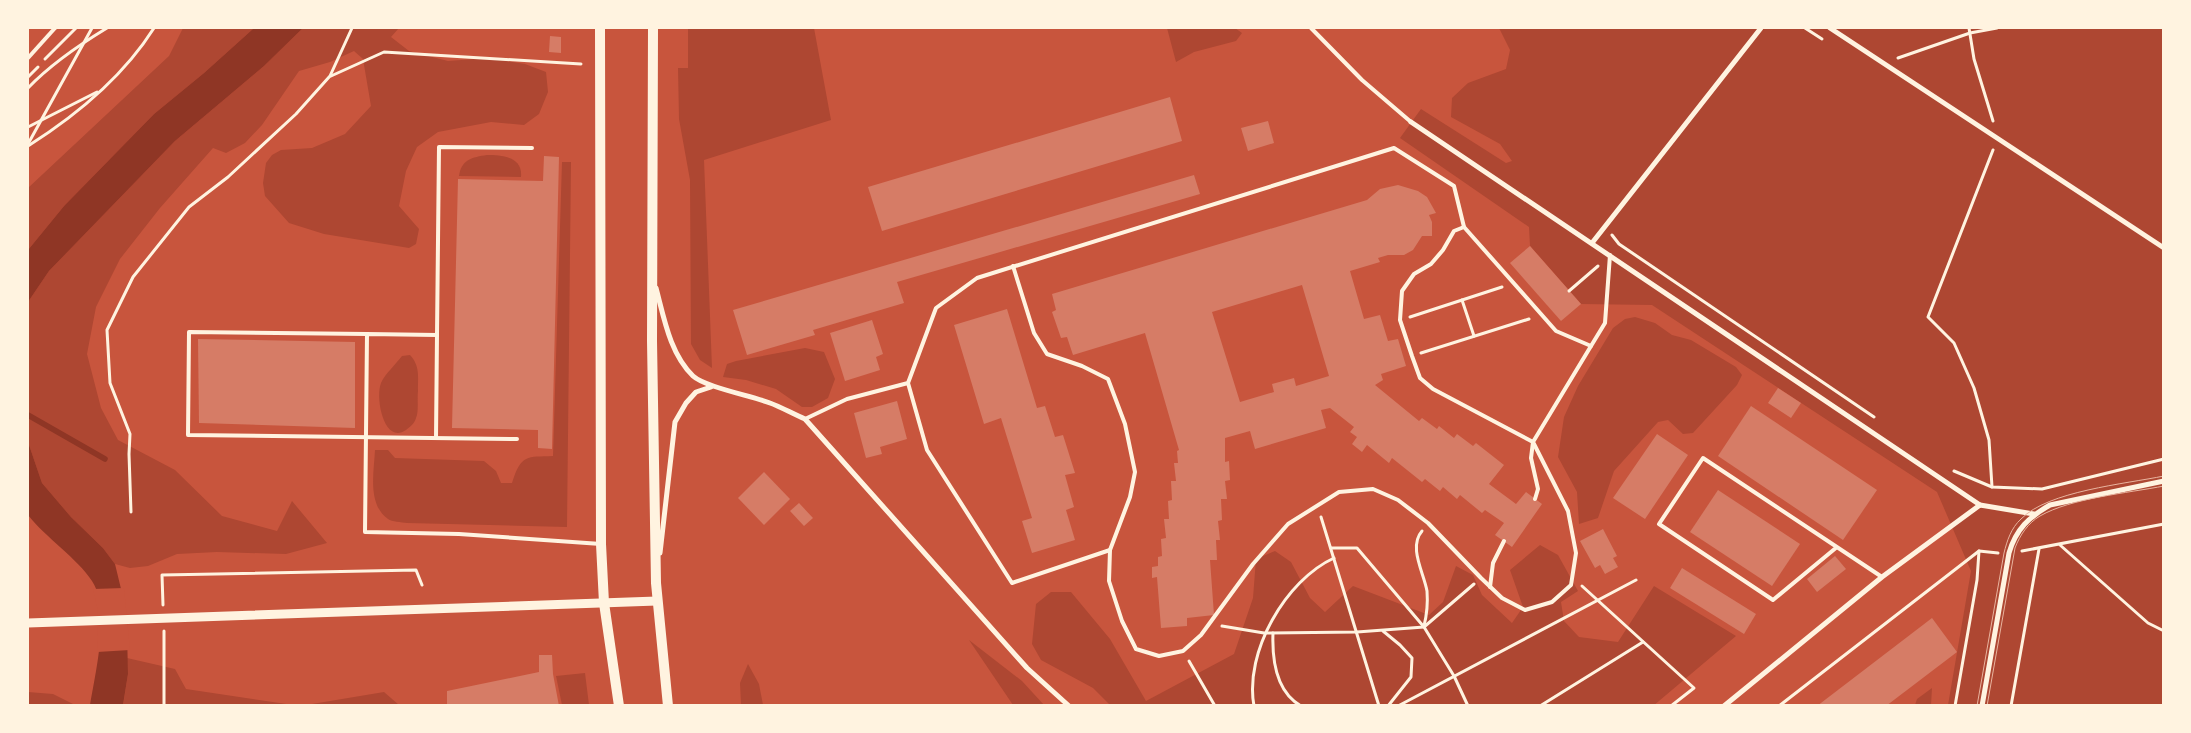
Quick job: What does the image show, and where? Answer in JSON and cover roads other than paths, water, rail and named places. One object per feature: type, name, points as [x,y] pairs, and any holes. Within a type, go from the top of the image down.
[{"type":"main road","points":[[600,28],[601,544],[604,603],[619,706]]},
{"type":"main road","points":[[653,28],[652,342],[656,583],[668,706]]},
{"type":"street","points":[[1592,243],[1761,28]]},
{"type":"street","points":[[1830,28],[2164,248]]},
{"type":"street","points":[[1411,122],[1980,506],[2034,514]]},
{"type":"street","points":[[653,279],[670,339],[679,358],[693,376],[705,384],[719,386],[770,403],[805,419],[1027,668],[1069,706]]},
{"type":"street","points":[[656,583],[675,422],[686,403],[696,392],[719,386]]},
{"type":"street","points":[[1982,706],[2009,553],[2016,534],[2034,514],[2050,505],[2164,481]]},
{"type":"street","points":[[1724,706],[1882,577],[1980,506]]},
{"type":"street","points":[[28,623],[657,601]]},
{"type":"lane","points":[[28,58],[54,28]]},
{"type":"lane","points":[[1311,28],[1362,80],[1411,122]]},
{"type":"lane","points":[[436,438],[439,147],[532,148]]},
{"type":"lane","points":[[1110,550],[1012,584],[927,450],[908,383],[936,308],[977,278],[1394,148],[1454,186],[1464,227],[1556,331],[1591,346]]},
{"type":"lane","points":[[1013,266],[1034,333],[1047,354],[1082,366],[1108,379],[1126,424],[1135,472],[1130,497],[1110,550],[1109,581],[1122,620],[1136,649],[1159,656],[1183,651],[1201,635],[1253,564],[1288,524],[1317,504],[1339,492],[1373,489],[1398,500],[1428,523],[1502,598],[1525,610],[1552,602],[1571,585],[1576,553],[1568,511],[1533,442],[1433,389],[1420,378],[1400,320],[1402,291],[1414,274],[1431,264],[1443,250],[1454,231],[1464,227]]},
{"type":"lane","points":[[1535,499],[1538,489],[1531,458],[1533,442],[1605,323],[1610,255]]},
{"type":"lane","points":[[437,335],[189,332],[188,435],[517,439]]},
{"type":"lane","points":[[367,334],[365,532],[459,534],[601,544]]},
{"type":"lane","points":[[805,419],[847,399],[908,383]]},
{"type":"lane","points":[[1837,547],[1773,600],[1659,524],[1703,458],[1837,547],[1882,577]]},
{"type":"lane","points":[[1490,587],[1493,563],[1504,541]]},
{"type":"waterway","points":[[28,415],[105,459]]},
{"type":"tram line","points":[[1977,706],[2004,553],[2015,526],[2033,509],[2068,495],[2164,476]]},
{"type":"tram line","points":[[1987,706],[2015,548],[2025,530],[2040,516],[2067,505],[2083,500],[2164,486]]}]
